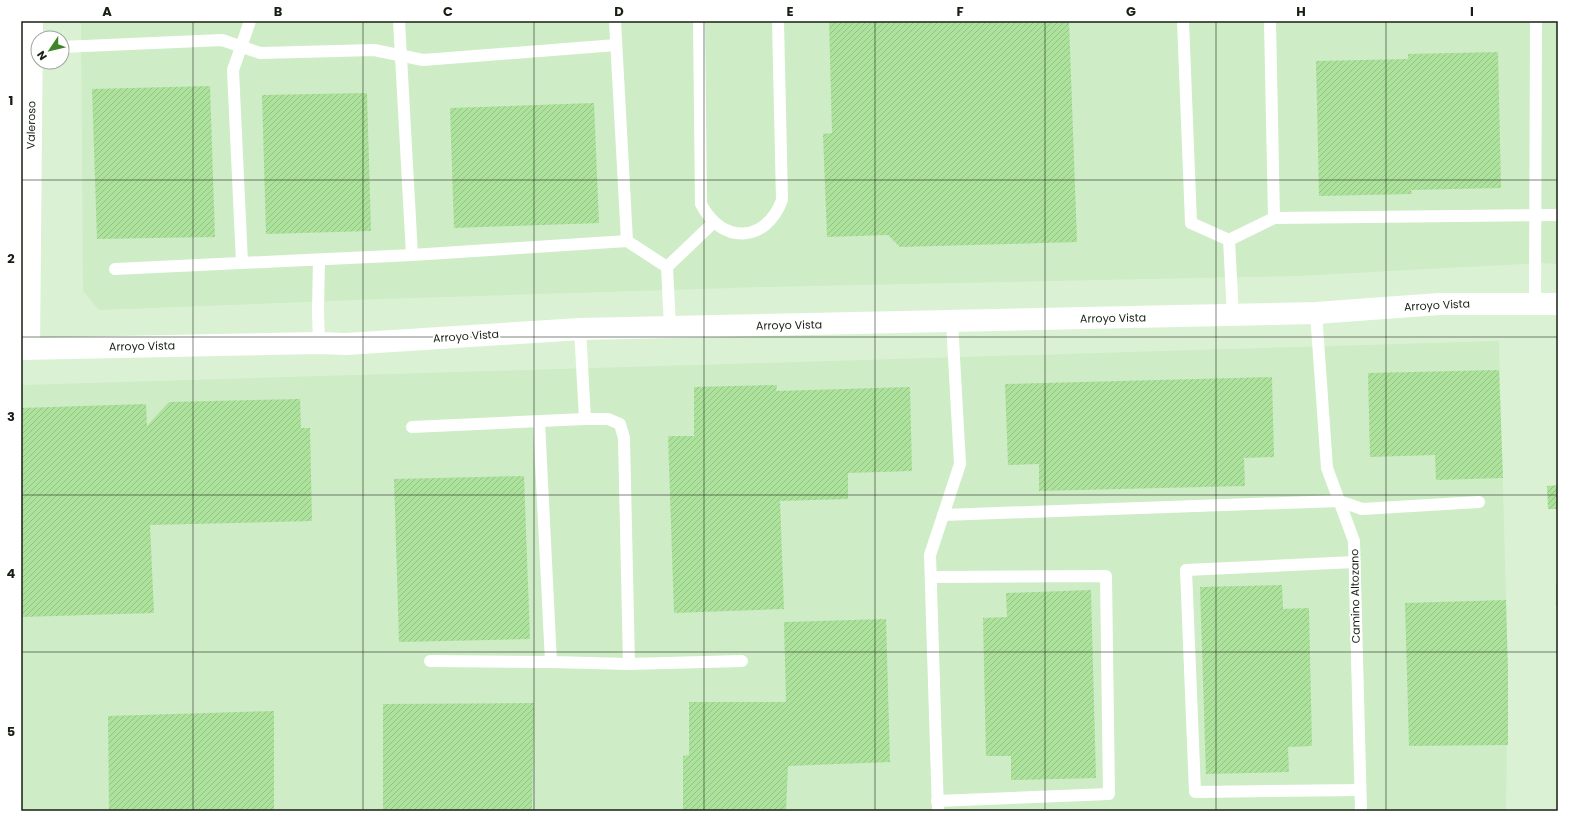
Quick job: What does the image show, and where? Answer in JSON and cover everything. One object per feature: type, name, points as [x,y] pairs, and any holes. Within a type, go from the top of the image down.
[{"type":"main road","name":"Valeroso","points":[[25,349],[34,70]]},
{"type":"main road","name":"Arroyo Vista","points":[[25,349],[319,343],[346,344],[580,329],[1316,313],[1438,304],[1558,304]]},
{"type":"lane","points":[[242,263],[233,70],[250,21]]},
{"type":"lane","points":[[399,21],[412,255]]},
{"type":"lane","points":[[615,21],[628,241]]},
{"type":"lane","points":[[699,21],[701,204],[708,217],[718,226],[730,232],[744,234],[757,230],[768,223],[777,212],[782,200],[778,21]]},
{"type":"lane","points":[[1183,21],[1191,223],[1229,240]]},
{"type":"lane","points":[[1270,21],[1274,218]]},
{"type":"lane","points":[[1535,303],[1536,21]]},
{"type":"lane","points":[[70,47],[222,40],[260,53],[374,50],[423,60],[616,45]]},
{"type":"lane","points":[[1229,240],[1274,218],[1558,215]]},
{"type":"lane","points":[[666,266],[714,222]]},
{"type":"lane","points":[[1229,240],[1233,315]]},
{"type":"lane","points":[[114,269],[412,255],[628,241],[666,266]]},
{"type":"lane","points":[[319,260],[319,343]]},
{"type":"lane","points":[[666,266],[670,327]]},
{"type":"lane","name":"Camino Altozano","points":[[1316,313],[1327,468],[1354,541],[1361,811]]},
{"type":"lane","points":[[931,577],[1106,576],[1109,794],[938,806],[930,554],[960,464],[952,322]]},
{"type":"lane","points":[[580,329],[585,419]]},
{"type":"lane","points":[[412,427],[585,419],[608,419],[620,424],[624,438],[629,664]]},
{"type":"lane","points":[[539,422],[551,662]]},
{"type":"lane","points":[[943,516],[1339,500],[1362,508],[1479,502]]},
{"type":"lane","points":[[1354,562],[1186,570],[1195,792],[1360,790]]},
{"type":"lane","points":[[430,661],[629,664],[742,661]]},
{"type":"shaded area","points":[[81,21],[1558,21],[1558,264],[1541,263],[1298,276],[763,287],[381,299],[99,310],[83,291]]},
{"type":"shaded area","points":[[1499,341],[1508,672],[1506,811],[21,811],[21,385]]},
{"type":"building","points":[[829,21],[1069,21],[1077,242],[900,247],[888,235],[827,237],[823,134],[832,133]]},
{"type":"building","points":[[1498,52],[1501,188],[1411,190],[1412,194],[1319,196],[1316,61],[1408,59],[1408,54]]},
{"type":"building","points":[[210,86],[215,237],[97,239],[92,89]]},
{"type":"building","points":[[367,93],[371,231],[266,234],[262,95]]},
{"type":"building","points":[[594,103],[599,223],[454,228],[450,108]]},
{"type":"building","points":[[1499,370],[1503,478],[1436,480],[1435,455],[1370,457],[1368,373]]},
{"type":"building","points":[[1272,377],[1274,457],[1244,458],[1245,486],[1039,491],[1039,464],[1008,465],[1005,384]]},
{"type":"building","points":[[777,385],[776,391],[910,387],[912,471],[848,473],[848,499],[780,501],[784,609],[674,613],[668,436],[694,436],[694,387]]},
{"type":"building","points":[[300,399],[301,428],[310,428],[312,521],[150,525],[154,613],[21,617],[21,408],[146,404],[147,426],[169,402]]},
{"type":"building","points":[[524,476],[530,639],[399,642],[394,479]]},
{"type":"building","points":[[1558,485],[1558,509],[1548,509],[1547,486]]},
{"type":"building","points":[[1558,584],[1558,606],[1556,606],[1556,585]]},
{"type":"building","points":[[1282,585],[1283,609],[1309,608],[1312,746],[1288,747],[1289,772],[1206,774],[1200,587]]},
{"type":"building","points":[[1091,590],[1096,778],[1011,780],[1011,756],[986,756],[983,618],[1007,617],[1006,593]]},
{"type":"building","points":[[1506,600],[1508,745],[1409,746],[1405,603]]},
{"type":"building","points":[[886,619],[890,762],[788,766],[786,811],[683,811],[683,756],[689,755],[689,702],[786,702],[784,622]]},
{"type":"building","points":[[534,703],[532,811],[383,811],[383,704]]},
{"type":"building","points":[[274,711],[274,811],[109,811],[108,716]]}]
